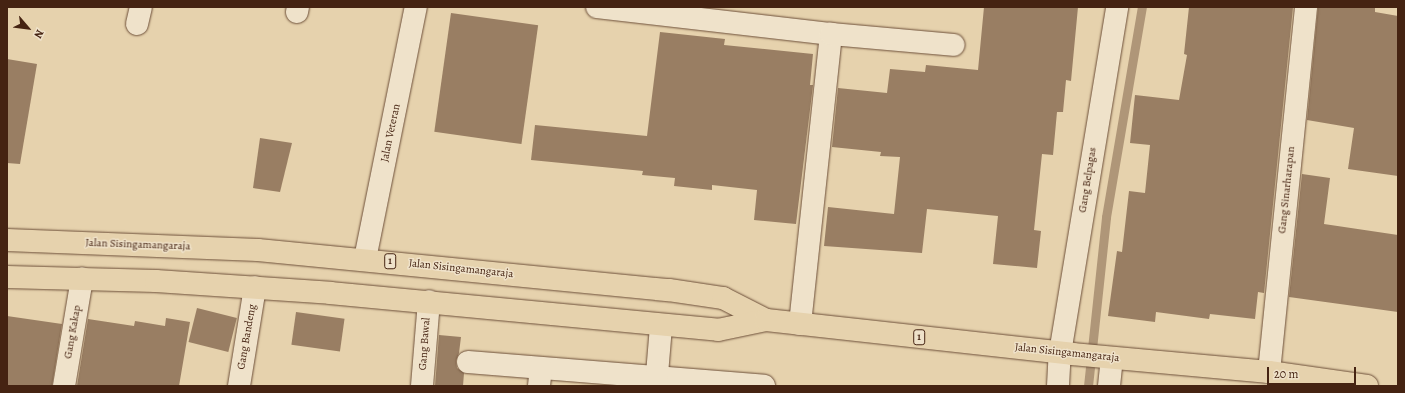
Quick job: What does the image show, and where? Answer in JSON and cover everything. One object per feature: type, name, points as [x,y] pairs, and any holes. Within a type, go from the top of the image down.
[{"type":"highway","name":"Jalan Sisingamangaraja","points":[[7,240],[258,250],[365,259],[723,298],[766,320]]},
{"type":"highway","name":"Jalan Sisingamangaraja","points":[[7,277],[255,287],[429,301],[662,326],[718,330],[766,320],[1066,354],[1269,372],[1367,386]]},
{"type":"street","name":"Jalan Veteran","points":[[365,259],[416,7]]},
{"type":"street","points":[[597,7],[637,9],[831,34],[954,45]]},
{"type":"street","name":"Gang Belpagas","points":[[1058,386],[1066,354],[1117,7]]},
{"type":"street","name":"Gang Sinarharapan","points":[[1269,372],[1306,7]]},
{"type":"street","points":[[800,324],[831,34]]},
{"type":"street","name":"Gang Kakap","points":[[64,386],[82,279]]},
{"type":"street","name":"Gang Bandeng","points":[[239,386],[255,287]]},
{"type":"street","name":"Gang Bawal","points":[[422,386],[429,301]]},
{"type":"street","points":[[657,382],[662,326]]},
{"type":"street","points":[[1107,357],[1109,386]]},
{"type":"street","points":[[468,362],[540,377],[764,386]]},
{"type":"building","points":[[984,7],[1078,7],[1071,81],[1066,80],[1063,112],[1057,112],[1053,155],[1042,154],[1034,230],[1041,231],[1037,268],[993,264],[998,216],[927,209],[922,253],[824,246],[828,207],[894,214],[900,157],[880,156],[881,152],[832,147],[838,88],[887,93],[890,69],[925,72],[926,65],[978,70]]},
{"type":"building","points":[[1189,7],[1293,7],[1264,293],[1258,292],[1255,319],[1210,314],[1209,319],[1156,312],[1155,322],[1108,316],[1117,251],[1122,252],[1129,191],[1145,193],[1150,145],[1130,143],[1135,95],[1179,100],[1187,55],[1184,54]]},
{"type":"building","points":[[1318,7],[1375,7],[1375,12],[1398,16],[1398,176],[1348,169],[1354,128],[1307,120]]},
{"type":"building","points":[[451,13],[538,25],[521,144],[434,132]]},
{"type":"building","points":[[660,32],[725,39],[724,45],[813,54],[810,85],[813,85],[796,224],[754,220],[757,190],[712,185],[712,190],[674,186],[675,178],[642,175],[643,171],[531,160],[535,125],[647,136]]},
{"type":"building","points":[[7,59],[37,64],[20,164],[7,163]]},
{"type":"building","points":[[260,138],[292,143],[280,192],[253,188]]},
{"type":"building","points":[[1302,174],[1330,178],[1324,224],[1398,235],[1398,312],[1289,297]]},
{"type":"building","points":[[197,308],[237,318],[228,352],[189,342]]},
{"type":"building","points":[[296,312],[345,319],[340,351],[291,345]]},
{"type":"building","points":[[7,316],[62,324],[52,386],[7,386]]},
{"type":"building","points":[[166,318],[190,322],[179,386],[77,386],[88,319],[134,326],[135,321],[165,326]]},
{"type":"building","points":[[439,335],[461,337],[459,353],[456,361],[457,368],[464,373],[463,386],[435,386]]},
{"type":"waterway","points":[[1088,386],[1106,217],[1142,7]]}]
